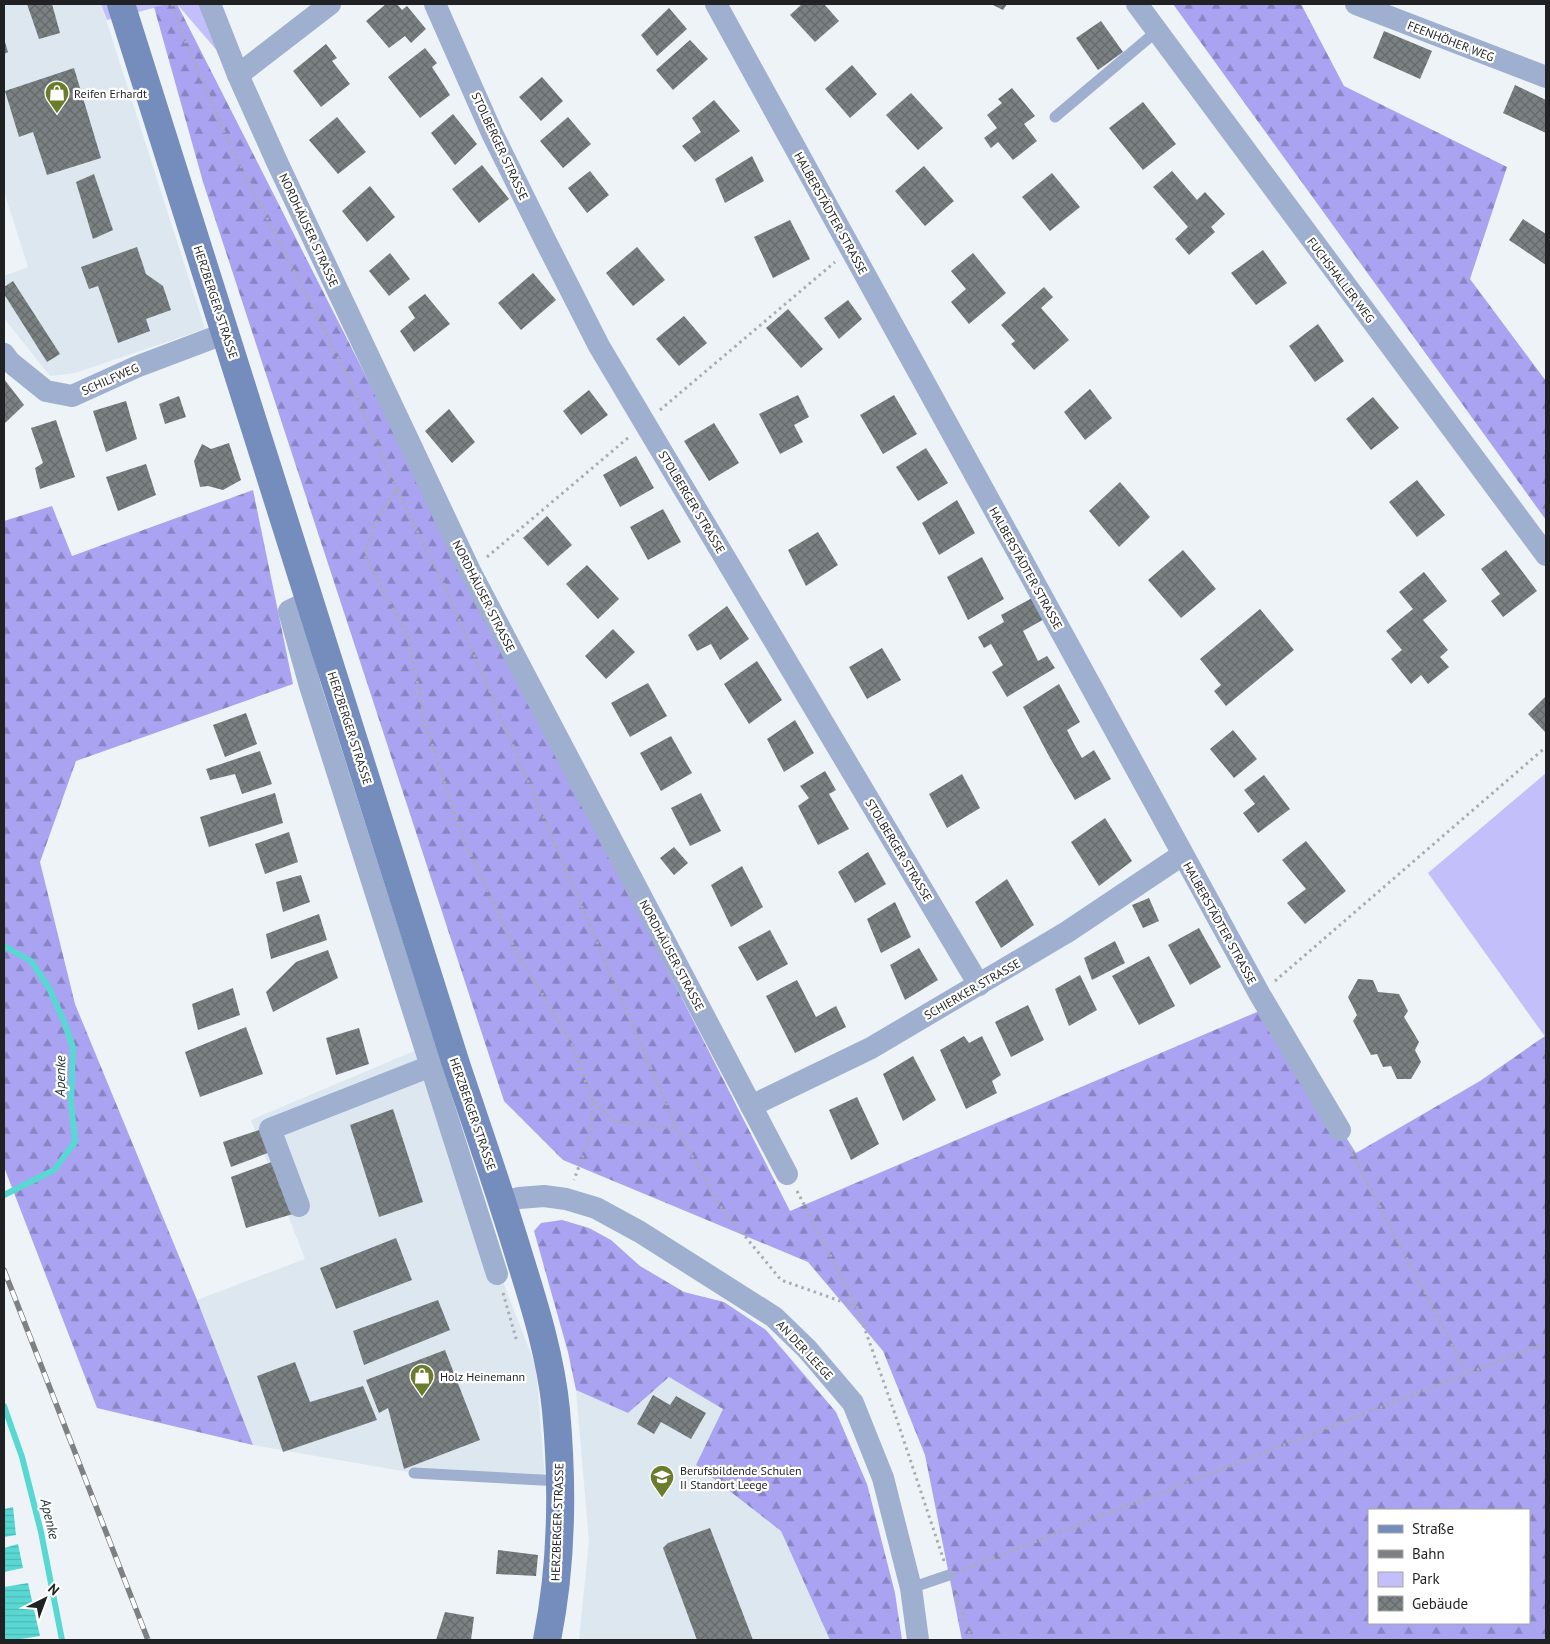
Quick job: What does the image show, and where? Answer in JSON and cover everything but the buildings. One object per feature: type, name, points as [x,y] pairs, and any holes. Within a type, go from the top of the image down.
[{"type":"street","name":"HERZBERGER STRASSE","points":[[121,4],[456,1064],[503,1202],[538,1319],[556,1408],[560,1481],[558,1565],[547,1640]]},
{"type":"street","name":"NORDHÄUSER STRASSE","points":[[210,4],[238,75],[470,571],[787,1174]]},
{"type":"street","points":[[238,75],[330,4]]},
{"type":"street","name":"STOLBERGER STRASSE","points":[[436,4],[492,132],[599,346],[979,985]]},
{"type":"street","name":"HALBERSTÄDTER STRASSE","points":[[716,4],[1182,855],[1260,995],[1340,1130]]},
{"type":"street","name":"FUCHSHALLER WEG","points":[[1138,4],[1546,556]]},
{"type":"street","name":"FEENHÖHER WEG","points":[[1356,4],[1546,77]]},
{"type":"street","name":"SCHILFWEG","points":[[4,354],[10,362],[46,391],[72,396],[136,367],[226,333]]},
{"type":"street","name":"HERZBERGER STRASSE","points":[[310,601],[289,611],[310,686],[497,1274]]},
{"type":"street","name":"SCHIERKER STRASSE","points":[[751,1106],[870,1048],[979,985],[1067,932],[1182,855]]},
{"type":"street","name":"HERZBERGER STRASSE","points":[[299,1206],[270,1129],[431,1066]]},
{"type":"street","name":"AN DER LEEGE","points":[[503,1202],[519,1198],[544,1196],[566,1199],[596,1208],[640,1232],[774,1317],[807,1349],[853,1403],[883,1478],[911,1588],[918,1640]]},
{"type":"lane","points":[[1055,117],[1157,32]]},
{"type":"lane","points":[[414,1473],[560,1481]]},
{"type":"lane","points":[[911,1588],[949,1575]]},
{"type":"path","points":[[172,4],[187,46],[228,144],[349,379],[397,490],[446,589],[677,1129],[721,1207],[781,1280],[856,1307]]},
{"type":"path","points":[[397,490],[379,515],[364,554],[408,636],[426,726],[463,838],[515,949],[571,1042],[593,1102],[591,1133],[566,1199]]},
{"type":"path","points":[[1260,995],[1546,747]]},
{"type":"path","points":[[593,1102],[614,1121],[677,1129]]},
{"type":"path","points":[[1340,1130],[1467,1373]]},
{"type":"path","points":[[787,1174],[805,1205],[856,1307],[972,1640]]},
{"type":"path","points":[[949,1575],[1546,1343]]},
{"type":"shaded area","points":[[4,4],[101,4],[205,329],[75,373],[50,376],[4,318],[4,276],[28,267],[4,191]]},
{"type":"shaded area","points":[[414,1051],[536,1367],[545,1480],[414,1473],[253,1445],[197,1300],[305,1259],[251,1120]]},
{"type":"shaded area","name":"Berufsbildende Schulen II Standort Leege","points":[[669,1377],[724,1409],[696,1466],[781,1531],[830,1640],[579,1640],[589,1541],[576,1390],[628,1413]]},
{"type":"shaded area","points":[[13,1507],[16,1535],[4,1537],[4,1509]]},
{"type":"shaded area","points":[[18,1544],[23,1568],[4,1572],[4,1548]]},
{"type":"shaded area","points":[[28,1583],[40,1636],[4,1640],[4,1587]]},
{"type":"green space","points":[[101,4],[169,4],[107,20]]},
{"type":"green space","points":[[177,4],[210,4],[238,75]]},
{"type":"green space","points":[[177,4],[790,1211],[1264,1009],[1356,1153],[1480,1081],[1545,1036],[1546,1640],[962,1640],[925,1455],[883,1351],[808,1262],[563,1160],[504,1101],[203,182],[154,7]]},
{"type":"green space","points":[[1173,4],[1301,4],[1344,86],[1507,167],[1470,279],[1546,381],[1546,520]]},
{"type":"green space","points":[[253,490],[293,684],[76,761],[40,862],[75,1004],[197,1300],[253,1445],[97,1408],[4,1167],[4,521],[52,506],[72,556]]},
{"type":"green space","points":[[1546,773],[1546,1038],[1428,873]]},
{"type":"green space","points":[[562,1220],[589,1228],[611,1240],[640,1266],[684,1292],[724,1302],[766,1330],[836,1412],[867,1484],[895,1593],[902,1640],[830,1640],[781,1531],[696,1465],[723,1409],[669,1377],[628,1413],[576,1390],[568,1352],[534,1231],[541,1223]]},
{"type":"waterway","name":"Apenke","points":[[4,946],[31,961],[49,988],[65,1024],[73,1048],[71,1102],[75,1142],[54,1170],[4,1195]]},
{"type":"waterway","name":"Apenke","points":[[4,1406],[22,1457],[41,1532],[62,1640]]},
{"type":"railway","points":[[4,1270],[148,1640]]},
{"type":"place","name":"Reifen Erhardt","points":[[57,114]]},
{"type":"place","name":"Holz Heinemann","points":[[422,1397]]},
{"type":"place","name":"Berufsbildende Schulen II Standort Leege","points":[[662,1498]]}]
